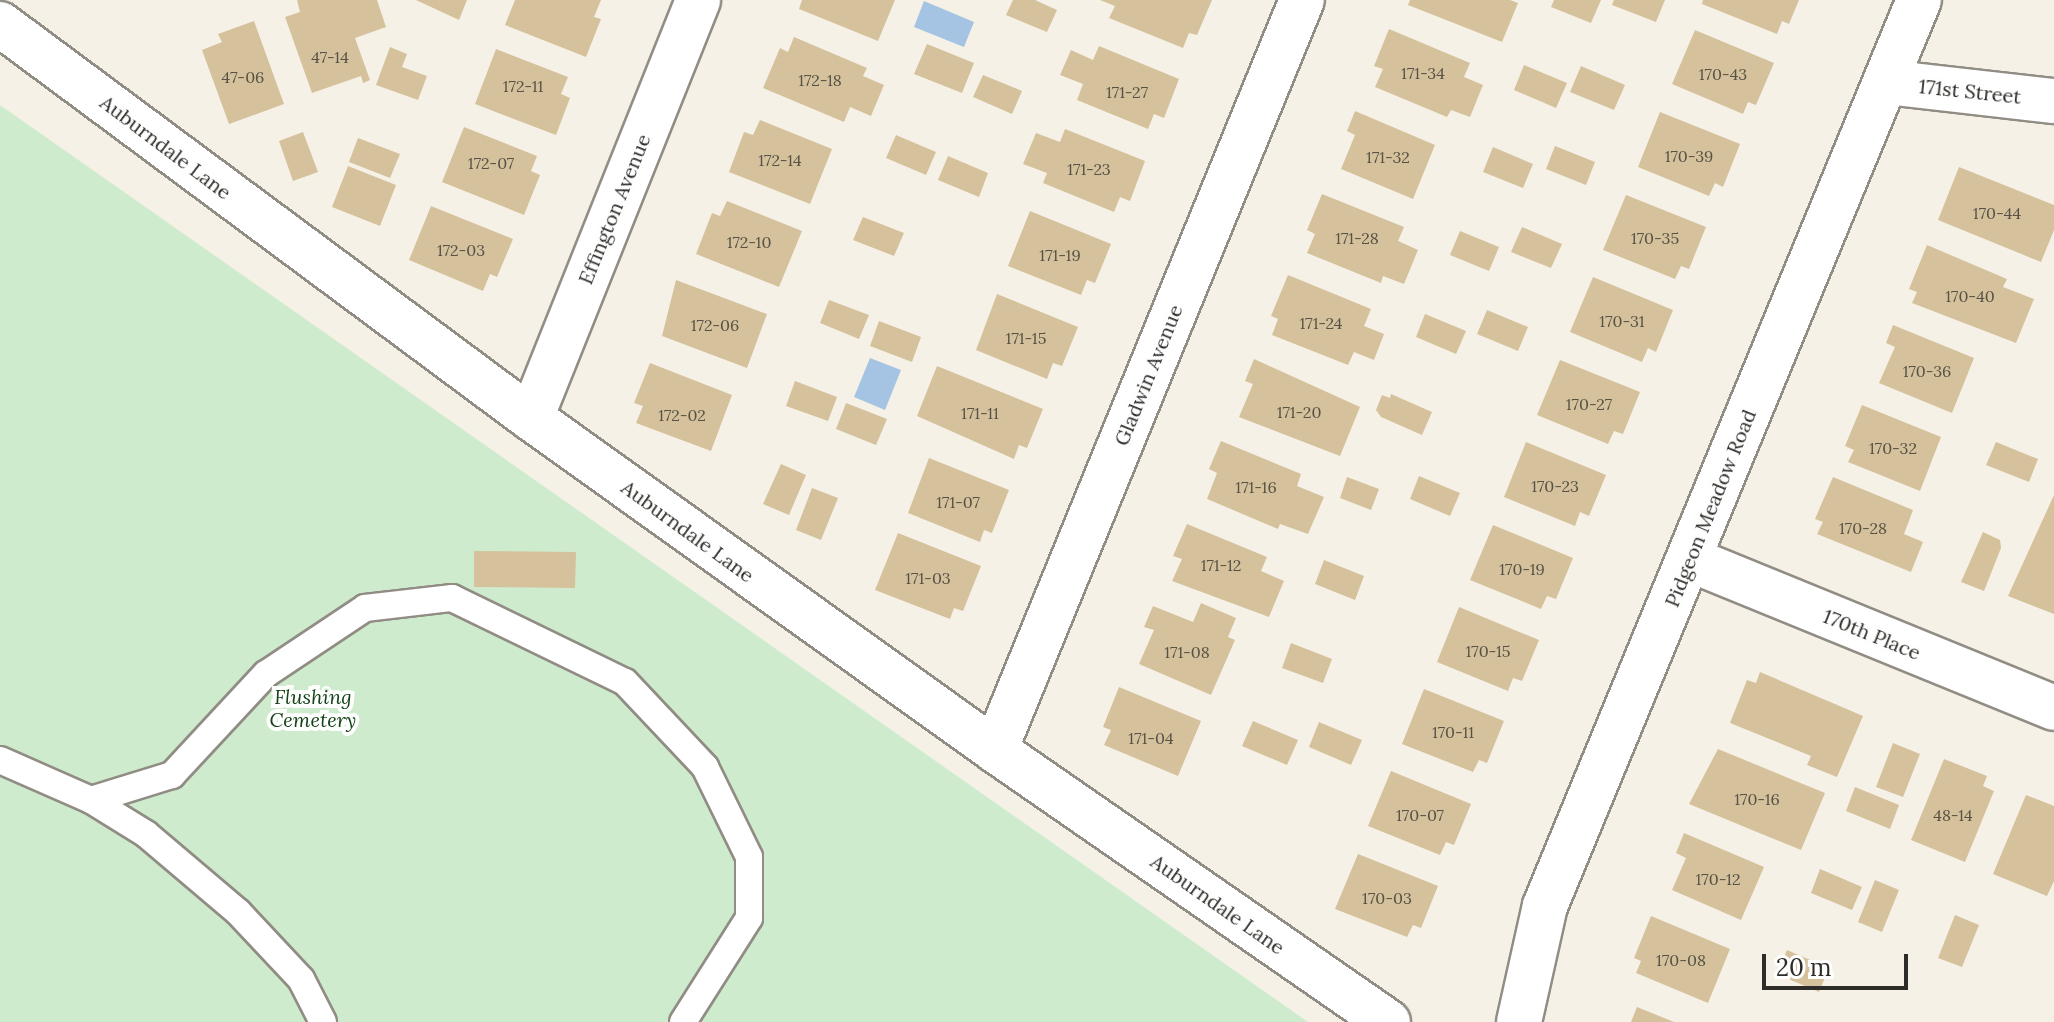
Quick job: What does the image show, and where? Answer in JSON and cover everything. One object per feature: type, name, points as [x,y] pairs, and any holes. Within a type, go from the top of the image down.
[{"type":"street","points":[[0,3],[9,0]]},
{"type":"street","name":"Effington Avenue","points":[[531,418],[698,0]]},
{"type":"street","name":"Gladwin Avenue","points":[[995,750],[1302,0]]},
{"type":"street","name":"Pidgeon Meadow Road","points":[[1519,1022],[1545,906],[1919,0]]},
{"type":"street","name":"Auburndale Lane","points":[[0,24],[531,418],[995,750],[1388,1022]]},
{"type":"street","name":"171st Street","points":[[1886,82],[2054,101]]},
{"type":"street","name":"170th Place","points":[[1689,559],[2054,708]]},
{"type":"lane","points":[[91,800],[172,775],[266,674],[365,608],[452,598],[625,682],[705,767],[749,857],[749,918],[683,1022]]},
{"type":"lane","points":[[0,760],[91,800],[146,834],[238,912],[301,979],[323,1022]]},
{"type":"green space","name":"Flushing Cemetery","points":[[0,105],[1308,1022],[0,1022]]},
{"type":"water","points":[[924,1],[974,22],[964,47],[914,27]]},
{"type":"water","points":[[870,358],[901,370],[885,410],[854,397]]},
{"type":"building","points":[[297,0],[377,0],[386,27],[355,38],[370,80],[363,83],[361,76],[312,93],[285,17],[300,12]]},
{"type":"building","points":[[416,0],[467,0],[459,20]]},
{"type":"building","points":[[515,0],[601,0],[594,17],[601,19],[586,57],[505,25]]},
{"type":"building","points":[[802,0],[895,0],[878,41],[799,9]]},
{"type":"building","points":[[1013,0],[1035,0],[1057,10],[1047,32],[1006,15]]},
{"type":"building","points":[[1100,0],[1212,0],[1197,35],[1189,33],[1183,48],[1109,18],[1115,6]]},
{"type":"building","points":[[1410,0],[1510,0],[1518,3],[1502,42],[1408,5]]},
{"type":"building","points":[[1554,0],[1601,0],[1591,23],[1551,7]]},
{"type":"building","points":[[1614,0],[1665,0],[1656,22],[1612,5]]},
{"type":"building","points":[[1703,0],[1799,0],[1789,24],[1782,21],[1777,34],[1702,4]]},
{"type":"building","points":[[254,21],[284,104],[229,124],[202,50],[222,42],[218,34]]},
{"type":"building","points":[[1389,29],[1470,63],[1464,77],[1483,85],[1470,117],[1451,110],[1447,117],[1375,87],[1383,69],[1374,66]]},
{"type":"building","points":[[1695,30],[1774,63],[1756,105],[1748,102],[1743,114],[1672,84]]},
{"type":"building","points":[[794,37],[867,68],[863,76],[884,85],[871,116],[850,107],[844,122],[763,88],[780,48],[788,52]]},
{"type":"building","points":[[927,44],[974,63],[962,93],[914,74]]},
{"type":"building","points":[[1099,46],[1179,79],[1164,118],[1154,114],[1148,129],[1077,100],[1083,84],[1060,75],[1071,50],[1093,60]]},
{"type":"building","points":[[390,47],[407,54],[402,67],[427,76],[418,100],[376,85]]},
{"type":"building","points":[[496,49],[568,77],[561,94],[570,98],[556,135],[475,104]]},
{"type":"building","points":[[1524,65],[1567,83],[1556,108],[1514,90]]},
{"type":"building","points":[[1581,66],[1625,85],[1614,110],[1570,92]]},
{"type":"building","points":[[983,75],[1022,91],[1012,114],[973,97]]},
{"type":"building","points":[[1355,111],[1435,145],[1413,199],[1341,169],[1355,135],[1347,131]]},
{"type":"building","points":[[1660,112],[1740,144],[1723,187],[1715,183],[1709,196],[1638,167]]},
{"type":"building","points":[[760,120],[832,149],[810,204],[729,172],[744,132],[753,135]]},
{"type":"building","points":[[464,127],[537,156],[531,171],[540,175],[524,215],[442,182]]},
{"type":"building","points":[[1065,129],[1145,161],[1130,201],[1120,197],[1114,212],[1043,183],[1047,173],[1023,164],[1036,133],[1060,142]]},
{"type":"building","points":[[303,132],[318,172],[293,181],[279,141]]},
{"type":"building","points":[[896,135],[936,152],[926,175],[886,158]]},
{"type":"building","points":[[358,138],[400,154],[390,178],[349,162]]},
{"type":"building","points":[[1555,146],[1595,162],[1586,185],[1546,169]]},
{"type":"building","points":[[1493,147],[1533,164],[1523,188],[1483,172]]},
{"type":"building","points":[[948,156],[988,173],[979,197],[938,180]]},
{"type":"building","points":[[348,166],[396,185],[380,226],[332,207]]},
{"type":"building","points":[[1959,167],[2054,205],[2054,230],[2041,262],[1938,220]]},
{"type":"building","points":[[1322,194],[1404,227],[1398,241],[1418,250],[1404,284],[1383,276],[1381,283],[1307,253],[1315,234],[1307,230]]},
{"type":"building","points":[[1626,195],[1706,227],[1689,269],[1681,266],[1675,279],[1603,250]]},
{"type":"building","points":[[727,201],[802,231],[779,287],[696,254],[712,213],[720,216]]},
{"type":"building","points":[[431,206],[513,239],[497,277],[490,274],[483,291],[409,260]]},
{"type":"building","points":[[1030,211],[1111,244],[1095,283],[1087,280],[1081,295],[1008,266]]},
{"type":"building","points":[[863,217],[904,233],[894,256],[853,240]]},
{"type":"building","points":[[1522,227],[1562,244],[1551,268],[1511,252]]},
{"type":"building","points":[[1460,231],[1499,247],[1489,271],[1450,255]]},
{"type":"building","points":[[1927,245],[2007,279],[2003,287],[2034,299],[2016,343],[1912,303],[1917,292],[1909,289]]},
{"type":"building","points":[[1288,275],[1371,309],[1364,326],[1384,334],[1374,360],[1354,352],[1348,365],[1272,335],[1278,319],[1271,316]]},
{"type":"building","points":[[1593,277],[1673,310],[1656,352],[1648,348],[1642,362],[1570,332]]},
{"type":"building","points":[[676,280],[767,314],[747,368],[662,336]]},
{"type":"building","points":[[997,294],[1078,327],[1062,366],[1053,363],[1047,379],[976,350]]},
{"type":"building","points":[[829,300],[869,315],[859,339],[820,323]]},
{"type":"building","points":[[1487,310],[1528,327],[1518,351],[1477,334]]},
{"type":"building","points":[[1425,314],[1466,331],[1456,354],[1416,337]]},
{"type":"building","points":[[879,321],[921,337],[912,362],[870,346]]},
{"type":"building","points":[[1893,325],[1974,358],[1952,413],[1879,383],[1895,347],[1886,343]]},
{"type":"building","points":[[1254,359],[1360,407],[1340,456],[1239,417],[1253,384],[1245,381]]},
{"type":"building","points":[[1560,360],[1640,392],[1623,434],[1614,431],[1608,444],[1537,415]]},
{"type":"building","points":[[650,363],[732,395],[711,451],[636,423],[643,406],[634,403]]},
{"type":"building","points":[[937,366],[1043,409],[1027,448],[1019,445],[1014,459],[917,416]]},
{"type":"building","points":[[795,381],[837,397],[828,421],[786,406]]},
{"type":"building","points":[[1391,394],[1432,412],[1422,435],[1381,417],[1376,410],[1382,395],[1390,398]]},
{"type":"building","points":[[846,403],[887,419],[876,445],[836,429]]},
{"type":"building","points":[[1862,405],[1941,437],[1920,491],[1848,462],[1854,450],[1845,446]]},
{"type":"building","points":[[1221,441],[1301,474],[1297,486],[1324,497],[1308,534],[1280,524],[1278,529],[1207,499],[1217,473],[1209,469]]},
{"type":"building","points":[[1526,442],[1606,475],[1589,516],[1580,512],[1575,526],[1504,497]]},
{"type":"building","points":[[1996,442],[2038,459],[2029,482],[1986,465]]},
{"type":"building","points":[[929,458],[1009,490],[992,533],[984,530],[980,542],[908,513]]},
{"type":"building","points":[[781,464],[806,475],[789,515],[763,504]]},
{"type":"building","points":[[1419,476],[1460,493],[1450,516],[1410,499]]},
{"type":"building","points":[[1347,477],[1379,489],[1371,510],[1340,498]]},
{"type":"building","points":[[1833,477],[1913,510],[1904,534],[1923,542],[1911,572],[1817,534],[1823,522],[1815,519]]},
{"type":"building","points":[[812,488],[838,498],[821,540],[796,530]]},
{"type":"building","points":[[2054,495],[2054,614],[2008,596]]},
{"type":"building","points":[[1187,524],[1267,557],[1261,571],[1284,581],[1269,617],[1172,581],[1182,559],[1173,556]]},
{"type":"building","points":[[1493,525],[1573,558],[1556,599],[1547,596],[1541,609],[1470,580]]},
{"type":"building","points":[[1983,532],[2000,540],[2001,548],[1984,591],[1961,582]]},
{"type":"building","points":[[898,533],[981,566],[963,611],[954,608],[950,619],[875,590]]},
{"type":"building","points":[[474,551],[576,552],[575,588],[474,587]]},
{"type":"building","points":[[1324,560],[1364,576],[1355,600],[1315,584]]},
{"type":"building","points":[[1201,603],[1236,618],[1228,637],[1235,640],[1211,695],[1139,664],[1154,630],[1144,627],[1153,606],[1193,622]]},
{"type":"building","points":[[1459,607],[1539,640],[1522,681],[1513,678],[1508,691],[1437,662]]},
{"type":"building","points":[[1291,643],[1332,659],[1323,683],[1282,668]]},
{"type":"building","points":[[1760,672],[1863,716],[1837,777],[1807,765],[1811,756],[1730,723],[1747,680],[1756,683]]},
{"type":"building","points":[[1119,687],[1201,721],[1178,776],[1104,745],[1111,730],[1103,727]]},
{"type":"building","points":[[1424,689],[1504,721],[1487,763],[1479,760],[1473,772],[1402,744]]},
{"type":"building","points":[[1253,721],[1298,740],[1287,765],[1242,746]]},
{"type":"building","points":[[1319,722],[1362,740],[1351,765],[1309,747]]},
{"type":"building","points":[[1893,743],[1920,754],[1903,797],[1876,787]]},
{"type":"building","points":[[1718,749],[1825,793],[1801,850],[1689,804]]},
{"type":"building","points":[[1944,759],[1987,776],[1983,786],[1994,791],[1965,862],[1911,840]]},
{"type":"building","points":[[1391,771],[1471,804],[1454,845],[1446,842],[1440,855],[1368,826]]},
{"type":"building","points":[[1855,787],[1899,805],[1890,829],[1846,811]]},
{"type":"building","points":[[2026,795],[2054,806],[2054,881],[2047,896],[1993,874]]},
{"type":"building","points":[[1684,833],[1764,867],[1741,920],[1672,890],[1686,858],[1676,853]]},
{"type":"building","points":[[1358,854],[1438,886],[1421,928],[1413,925],[1407,937],[1335,909]]},
{"type":"building","points":[[1820,869],[1862,887],[1852,910],[1811,893]]},
{"type":"building","points":[[1875,880],[1899,890],[1882,932],[1858,922]]},
{"type":"building","points":[[1955,915],[1979,925],[1962,967],[1938,958]]},
{"type":"building","points":[[1651,916],[1730,949],[1708,1003],[1636,973],[1641,961],[1634,958]]},
{"type":"building","points":[[1787,950],[1829,968],[1819,992],[1777,974]]},
{"type":"building","points":[[1637,1007],[1674,1022],[1631,1022]]}]
